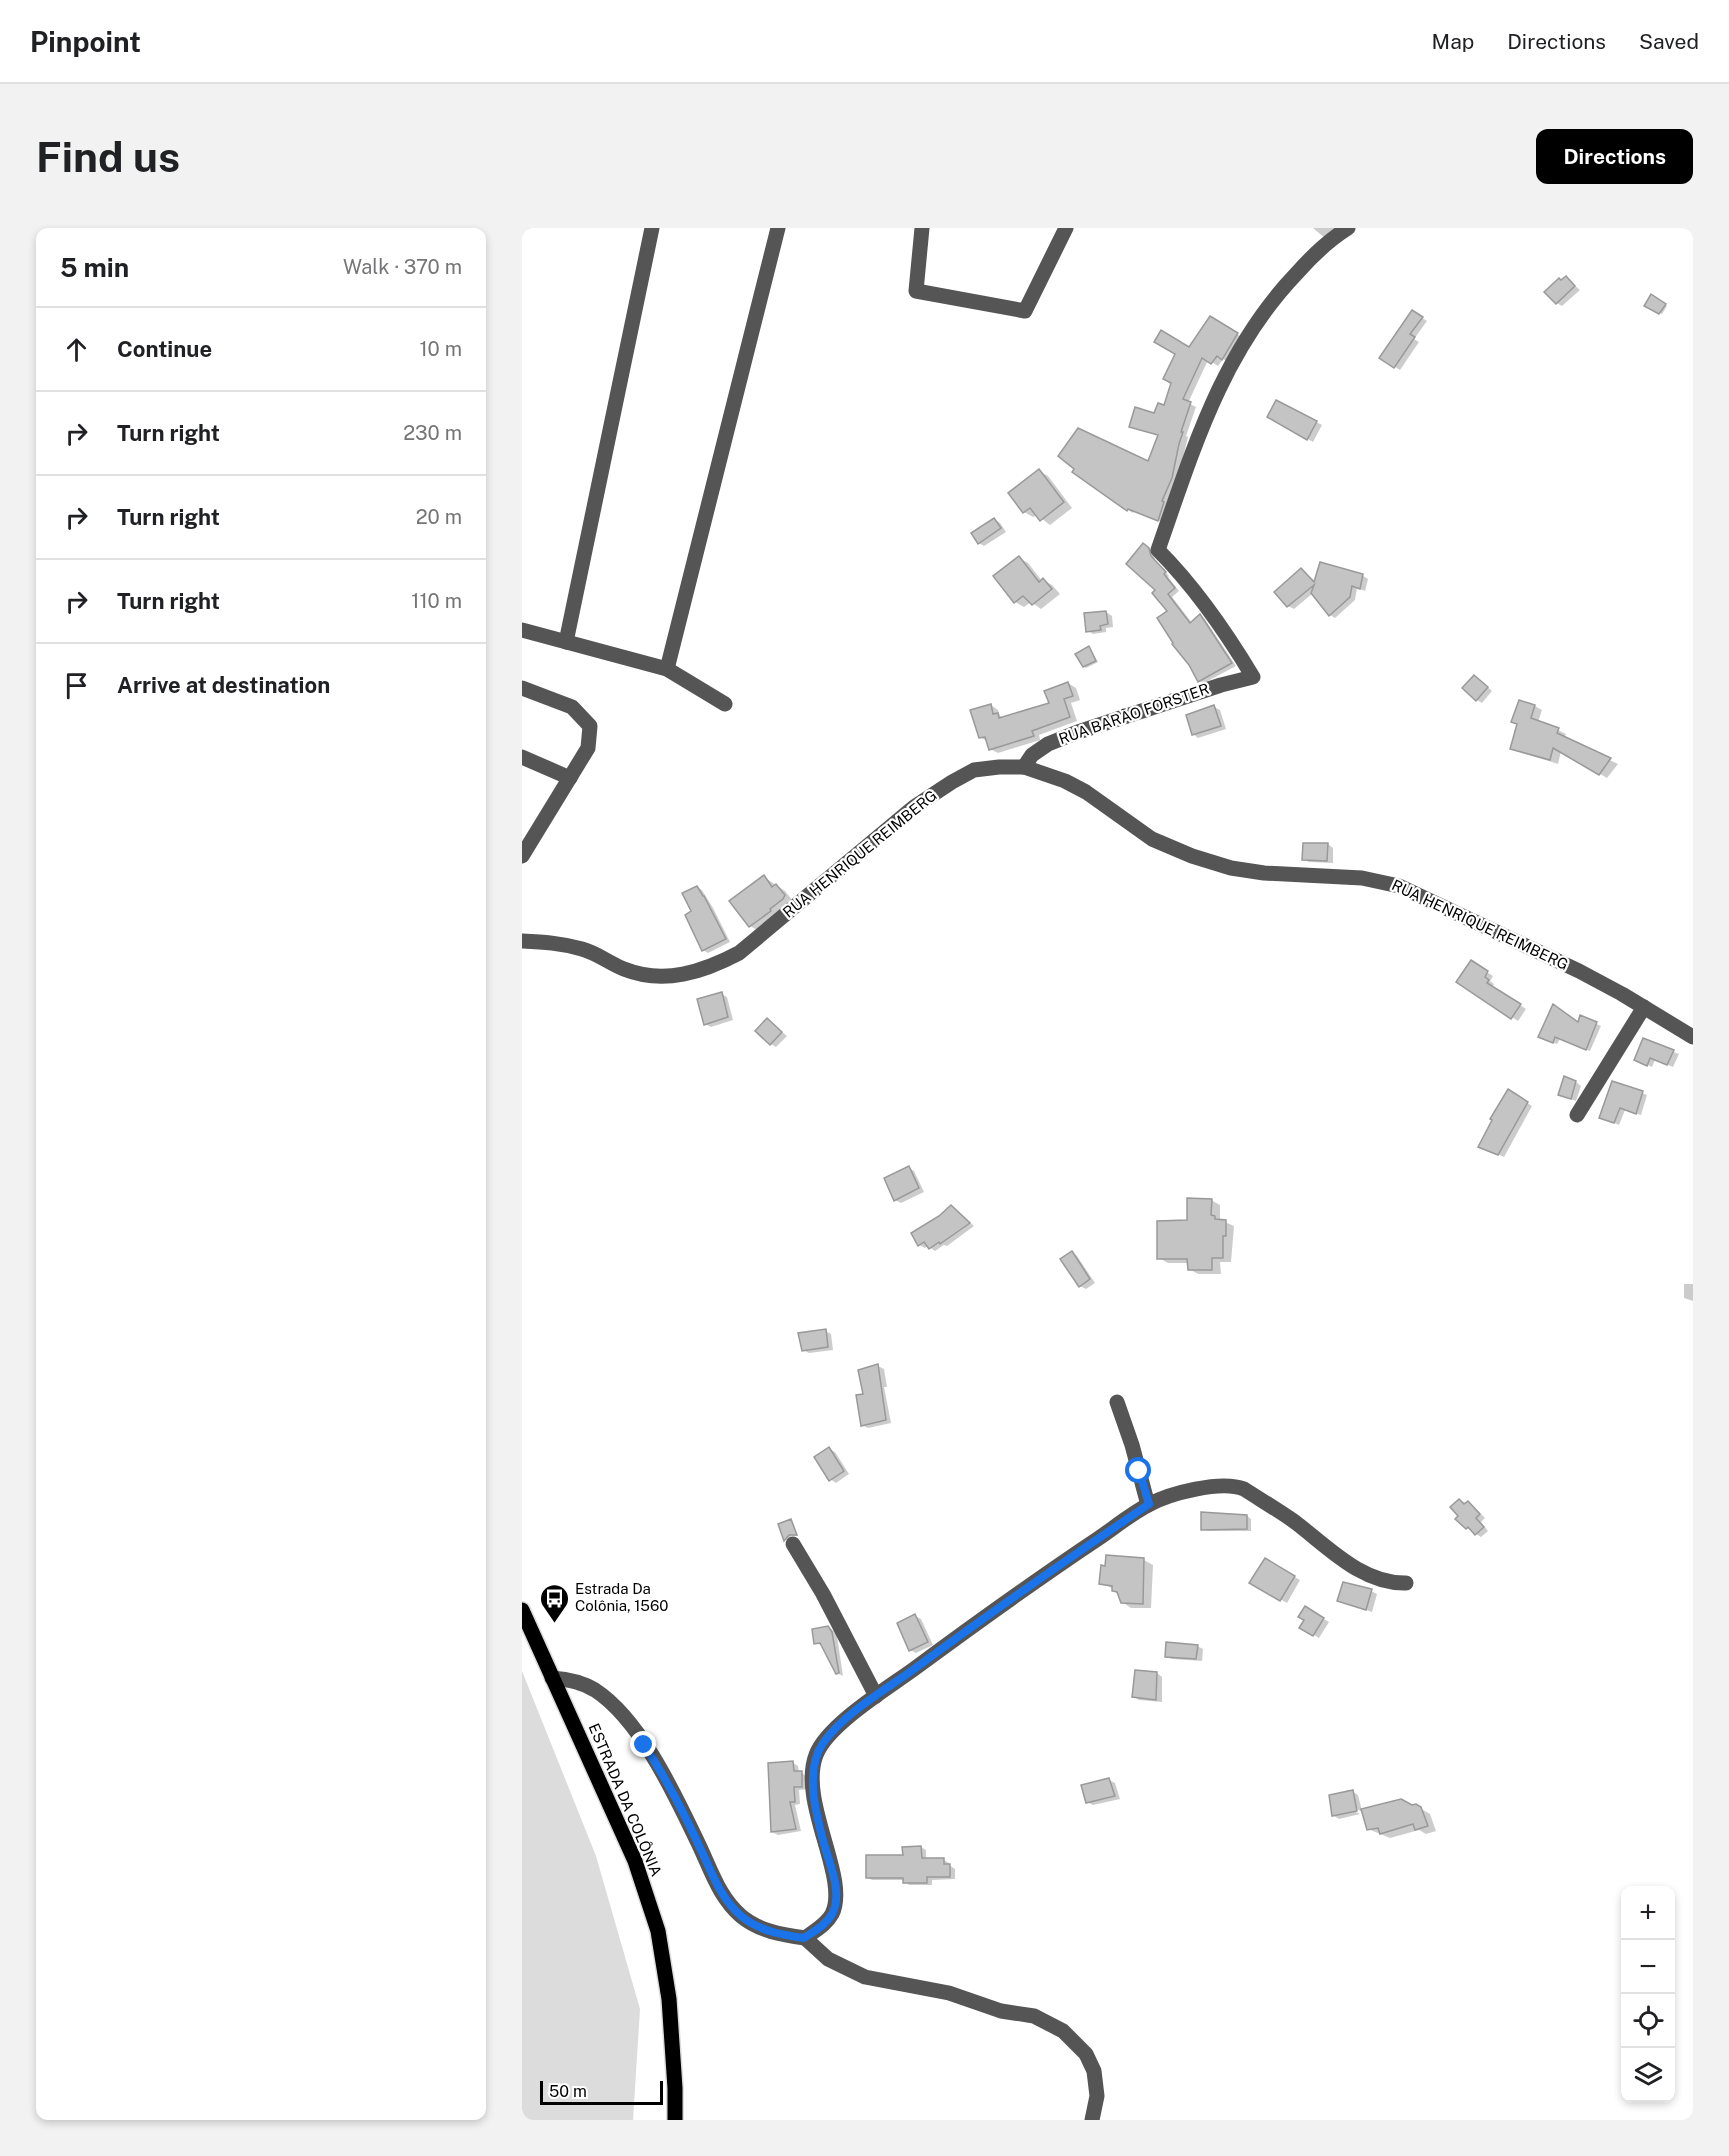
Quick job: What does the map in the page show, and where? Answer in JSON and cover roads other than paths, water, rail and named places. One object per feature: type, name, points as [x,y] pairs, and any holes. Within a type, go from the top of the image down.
[{"type":"main road","name":"ESTRADA DA COLÔNIA","points":[[522,1610],[635,1861],[658,1931],[669,1999],[675,2120]]},
{"type":"street","points":[[566,642],[652,228]]},
{"type":"street","points":[[667,669],[778,228]]},
{"type":"street","points":[[922,228],[916,291],[1025,311],[1066,228]]},
{"type":"street","name":"RUA BARÃO FORSTER","points":[[1024,767],[1032,755],[1048,744],[1078,732],[1210,688],[1253,678],[1219,626],[1172,564],[1158,550],[1206,414],[1226,373],[1283,287],[1314,255],[1348,228]]},
{"type":"street","points":[[522,630],[667,669],[725,704]]},
{"type":"street","points":[[522,688],[572,707],[590,726],[588,748],[570,778],[527,837],[522,856]]},
{"type":"street","points":[[522,757],[570,778]]},
{"type":"street","name":"RUA HENRIQUE REIMBERG","points":[[522,941],[566,944],[585,950],[621,968],[646,976],[664,976],[709,969],[739,953],[907,813],[952,782],[974,770],[1024,767],[1065,781],[1086,792],[1152,839],[1192,856],[1231,868],[1264,873],[1362,878],[1399,886],[1542,952],[1644,1007],[1693,1037]]},
{"type":"street","points":[[1577,1115],[1644,1007]]},
{"type":"street","points":[[1117,1402],[1149,1504]]},
{"type":"street","points":[[804,1938],[831,1917],[835,1905],[836,1891],[816,1809],[813,1787],[816,1755],[831,1733],[876,1696],[1047,1573],[1149,1504],[1186,1492],[1215,1486],[1237,1486],[1288,1518],[1338,1556],[1368,1575],[1385,1582],[1406,1583]]},
{"type":"street","points":[[793,1544],[823,1594],[876,1696]]},
{"type":"street","points":[[552,1677],[574,1680],[594,1689],[625,1717],[676,1798],[716,1885],[740,1916],[766,1931],[804,1938],[828,1959],[865,1977],[949,1993],[1001,2011],[1034,2016],[1063,2031],[1086,2054],[1094,2071],[1097,2096],[1092,2120]]},
{"type":"place","name":"Estrada Da Colônia, 1560","points":[[554,1624]]}]
